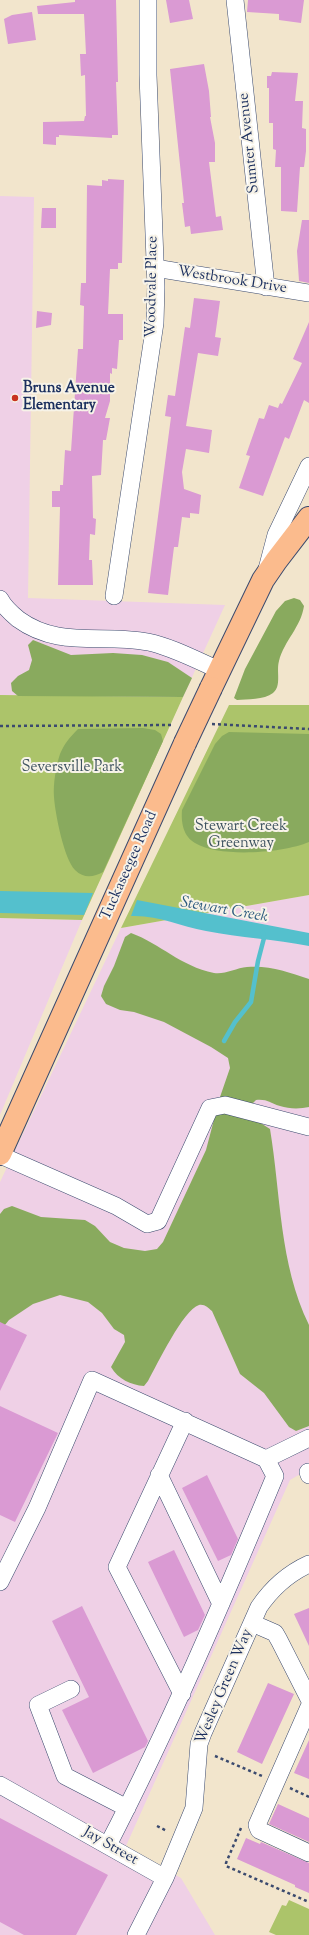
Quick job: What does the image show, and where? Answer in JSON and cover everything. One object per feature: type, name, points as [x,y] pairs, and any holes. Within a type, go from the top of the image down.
[{"type":"main road","name":"Tuckaseegee Road","points":[[0,1155],[181,734],[215,679],[263,580],[309,518]]},
{"type":"street","name":"Woodvale Place","points":[[114,596],[153,342],[156,287],[154,268],[148,75],[148,0]]},
{"type":"street","name":"Sumter Avenue","points":[[235,0],[266,287]]},
{"type":"street","name":"Westbrook Drive","points":[[154,268],[309,293]]},
{"type":"street","points":[[263,580],[276,535],[309,466]]},
{"type":"street","points":[[0,599],[13,614],[29,626],[46,634],[64,638],[125,638],[150,642],[215,679]]},
{"type":"street","points":[[0,1155],[116,1206],[147,1224],[158,1221],[210,1108],[225,1105],[309,1127]]},
{"type":"street","points":[[0,1582],[37,1508],[92,1380],[266,1459],[275,1476],[182,1694],[108,1845]]},
{"type":"street","points":[[182,1694],[117,1567],[185,1421]]},
{"type":"street","points":[[266,1459],[309,1438]]},
{"type":"street","points":[[160,1475],[221,1604]]},
{"type":"street","name":"Wesley Green Way","points":[[165,1878],[194,1808],[199,1744],[203,1732],[259,1607],[276,1586],[287,1576],[309,1564]]},
{"type":"street","points":[[252,1623],[275,1633],[280,1640],[309,1699]]},
{"type":"street","points":[[71,1689],[38,1705],[65,1776],[127,1808]]},
{"type":"street","points":[[309,1707],[305,1727],[257,1828],[309,1853]]},
{"type":"street","name":"Jay Street","points":[[0,1785],[165,1878]]},
{"type":"street","points":[[136,1935],[165,1878]]},
{"type":"path","points":[[204,724],[309,729]]},
{"type":"path","points":[[0,726],[181,734]]},
{"type":"path","points":[[215,1756],[262,1777]]},
{"type":"path","points":[[289,1788],[309,1797]]},
{"type":"path","points":[[157,1826],[168,1831]]},
{"type":"path","points":[[242,1826],[226,1866],[309,1902]]},
{"type":"shaded area","name":"Bruns Avenue Elementary","points":[[0,196],[34,197],[28,598],[225,605],[183,697],[0,695]]},
{"type":"shaded area","points":[[309,895],[309,1469],[290,1480],[126,1846],[181,1878],[215,1935],[0,1935],[0,1182],[121,928]]},
{"type":"shaded area","points":[[0,918],[82,920],[0,1115]]},
{"type":"green space","points":[[294,598],[300,600],[304,606],[300,621],[281,654],[278,665],[278,682],[276,690],[265,697],[237,700],[234,698],[245,669],[276,611],[285,601]]},
{"type":"green space","points":[[33,640],[71,655],[113,653],[142,655],[168,662],[192,678],[183,697],[18,696],[12,691],[11,683],[18,676],[29,670],[32,660],[28,645]]},
{"type":"green space","name":"Seversville Park","points":[[0,695],[183,697],[82,920],[0,918]]},
{"type":"green space","name":"Stewart Creek Greenway","points":[[229,705],[309,705],[309,895],[121,928]]},
{"type":"green space","points":[[143,728],[155,730],[161,734],[163,741],[103,872],[93,876],[82,875],[75,870],[67,856],[56,814],[54,786],[60,754],[63,747],[78,729]]},
{"type":"green space","points":[[229,732],[309,734],[309,842],[298,846],[268,851],[219,851],[206,848],[195,843],[185,833],[182,810],[215,744],[222,736]]},
{"type":"green space","points":[[131,933],[202,970],[222,973],[247,967],[263,967],[309,979],[309,1107],[287,1108],[266,1101],[256,1100],[249,1107],[259,1122],[270,1129],[286,1253],[299,1301],[309,1325],[309,1426],[296,1431],[289,1427],[264,1393],[240,1374],[212,1311],[206,1306],[199,1305],[193,1309],[178,1327],[144,1386],[125,1381],[117,1375],[111,1367],[125,1342],[124,1335],[114,1329],[102,1313],[88,1302],[60,1295],[33,1304],[9,1320],[0,1331],[0,1214],[4,1209],[12,1206],[41,1217],[85,1220],[95,1226],[110,1242],[124,1248],[145,1251],[157,1249],[163,1242],[206,1150],[220,1097],[230,1068],[228,1058],[211,1047],[164,1022],[134,1012],[120,1010],[106,1004],[101,996],[104,986],[114,966],[125,937]]},
{"type":"green space","points":[[289,1900],[309,1909],[309,1935],[276,1935],[269,1932],[282,1905],[286,1906]]},
{"type":"water","points":[[0,891],[93,893],[84,915],[0,913]]},
{"type":"water","points":[[137,900],[309,933],[309,946],[196,929],[151,917],[131,916]]},
{"type":"building","points":[[75,0],[116,0],[118,82],[116,82],[118,135],[112,135],[112,138],[59,135],[59,137],[56,137],[56,145],[43,144],[43,122],[84,121],[86,116],[85,75],[81,76],[80,54],[86,54],[84,14],[38,14],[37,6],[75,2]]},
{"type":"building","points":[[166,0],[189,0],[193,19],[170,23]]},
{"type":"building","points":[[248,0],[304,0],[301,23],[279,20],[279,14],[247,12]]},
{"type":"building","points":[[32,12],[36,40],[8,44],[4,19],[12,15]]},
{"type":"building","points":[[204,64],[209,91],[210,117],[215,143],[215,162],[209,162],[216,217],[221,216],[223,230],[191,234],[190,226],[185,227],[182,203],[184,203],[170,69]]},
{"type":"building","points":[[272,72],[298,73],[295,101],[303,101],[302,128],[306,129],[306,151],[304,167],[300,167],[297,212],[281,211],[281,167],[275,167],[276,150],[273,149],[273,123],[269,123],[269,88],[267,88],[267,76],[271,76]]},
{"type":"building","points":[[108,179],[124,180],[122,263],[118,263],[118,269],[110,269],[108,314],[123,314],[123,340],[119,340],[117,369],[112,368],[112,374],[110,373],[110,401],[105,418],[110,418],[106,440],[103,440],[101,475],[92,476],[93,518],[96,519],[95,535],[90,534],[89,560],[92,560],[93,585],[58,585],[60,507],[52,507],[52,491],[60,491],[60,485],[63,485],[65,450],[71,451],[78,349],[83,349],[84,306],[80,305],[81,283],[86,283],[87,185],[102,186],[102,180],[108,181]]},
{"type":"building","points":[[42,208],[56,208],[56,228],[41,228]]},
{"type":"building","points":[[302,220],[309,220],[309,283],[299,281],[297,251]]},
{"type":"building","points":[[194,298],[220,301],[215,337],[221,338],[218,356],[198,353],[186,426],[212,430],[209,453],[186,449],[182,472],[184,489],[201,495],[199,514],[190,513],[190,518],[182,517],[178,547],[174,547],[168,595],[148,593],[171,417],[165,416],[168,395],[175,396],[185,327],[190,328]]},
{"type":"building","points":[[37,311],[52,313],[51,325],[36,328]]},
{"type":"building","points":[[309,322],[309,403],[304,400],[289,439],[285,437],[263,496],[239,488],[250,456],[246,455],[259,418],[264,419],[269,405],[278,408],[280,403],[282,404],[302,363],[293,359]]},
{"type":"building","points":[[0,1322],[27,1335],[0,1391]]},
{"type":"building","points":[[0,1406],[58,1433],[15,1522],[0,1515]]},
{"type":"building","points":[[207,1475],[238,1539],[231,1555],[218,1561],[182,1488]]},
{"type":"building","points":[[174,1550],[205,1615],[198,1630],[184,1637],[148,1562]]},
{"type":"building","points":[[82,1606],[148,1741],[145,1747],[93,1773],[62,1710],[89,1697],[52,1621]]},
{"type":"building","points":[[309,1608],[309,1646],[294,1614]]},
{"type":"building","points":[[268,1683],[294,1694],[262,1764],[237,1752]]},
{"type":"building","points":[[309,1740],[309,1779],[294,1773]]},
{"type":"building","points":[[278,1804],[309,1818],[309,1842],[269,1824]]},
{"type":"building","points":[[0,1818],[108,1875],[76,1935],[24,1935],[0,1922]]},
{"type":"building","points":[[246,1838],[260,1844],[261,1842],[309,1863],[309,1893],[295,1887],[295,1885],[237,1859]]},
{"type":"waterway","name":"Stewart Creek","points":[[224,1041],[235,1022],[251,1002],[258,961],[264,938],[263,933]]},
{"type":"place","name":"Bruns Avenue Elementary","points":[[15,398]]}]
